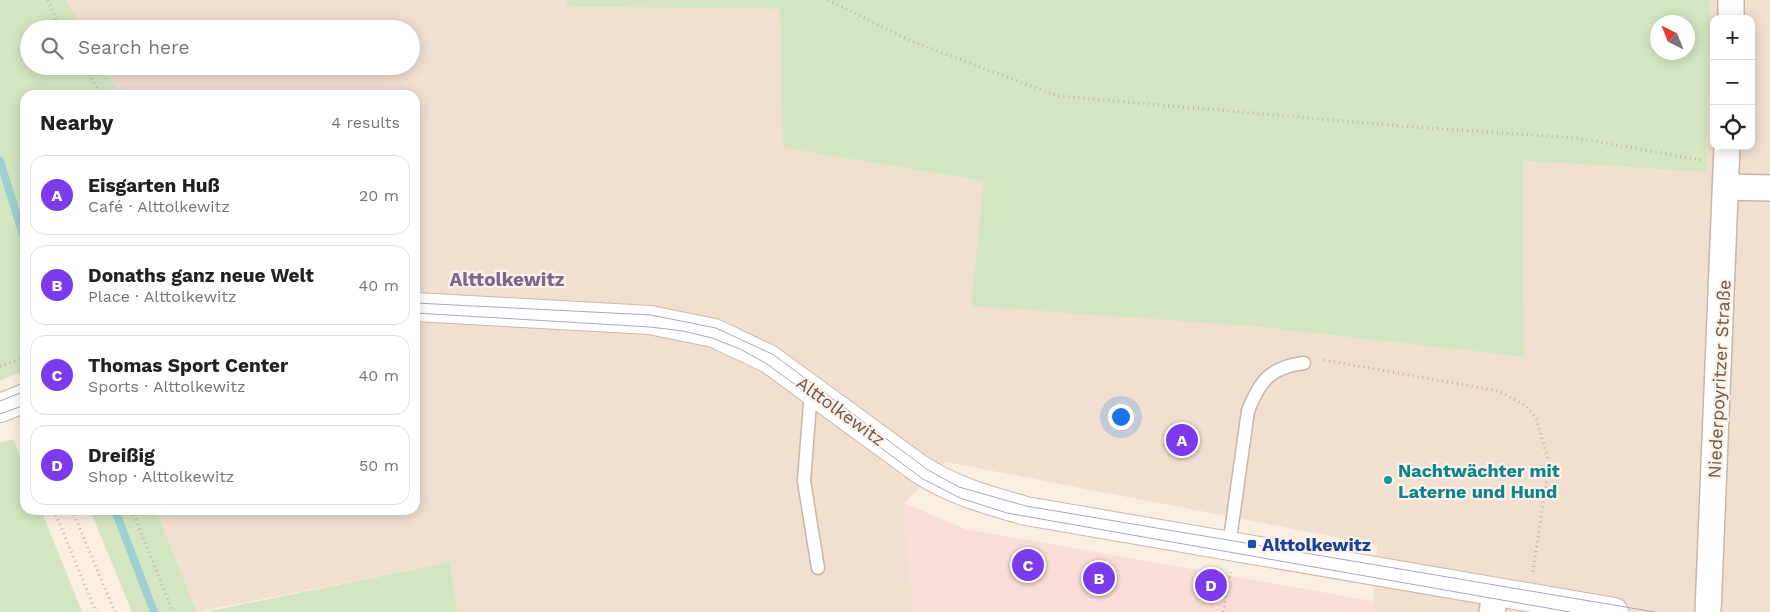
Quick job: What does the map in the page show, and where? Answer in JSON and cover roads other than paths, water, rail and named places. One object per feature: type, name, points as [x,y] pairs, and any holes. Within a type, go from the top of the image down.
[{"type":"main road","name":"Alttolkewitz","points":[[420,307],[650,320],[714,333],[769,359],[929,475],[978,498],[1026,511],[1242,548],[1494,602],[1528,597],[1614,612]]},
{"type":"main road","points":[[0,408],[20,400]]},
{"type":"street","points":[[1731,0],[1731,15]]},
{"type":"street","points":[[1727,166],[1770,188]]},
{"type":"street","name":"Niederpoyritzer Straße","points":[[1708,612],[1727,166]]},
{"type":"lane","points":[[1242,548],[1248,411],[1256,391],[1268,377],[1283,366],[1304,363]]},
{"type":"lane","points":[[810,388],[804,482],[818,568]]},
{"type":"waterway","points":[[0,161],[20,225]]},
{"type":"waterway","points":[[117,515],[154,612]]},
{"type":"tram line","points":[[420,303],[651,315],[716,328],[774,355],[928,470],[959,487],[1026,506],[1655,612]]},
{"type":"tram line","points":[[420,313],[650,327],[683,331],[712,338],[740,349],[767,364],[923,479],[960,498],[1007,513],[1570,612]]},
{"type":"tram line","points":[[0,401],[20,393]]},
{"type":"tram line","points":[[0,414],[20,407]]},
{"type":"place","name":"Eisgarten Huß","points":[[1182,440]]},
{"type":"place","name":"Nachtwächter mit Laterne und Hund","points":[[1388,480]]},
{"type":"place","name":"Alttolkewitz","points":[[1252,544]]},
{"type":"place","name":"Thomas Sport Center","points":[[1028,565]]},
{"type":"place","name":"Donaths ganz neue Welt","points":[[1099,578]]},
{"type":"place","name":"Dreißig","points":[[1211,585]]},
{"type":"district","name":"Alttolkewitz","points":[[507,279]]}]
